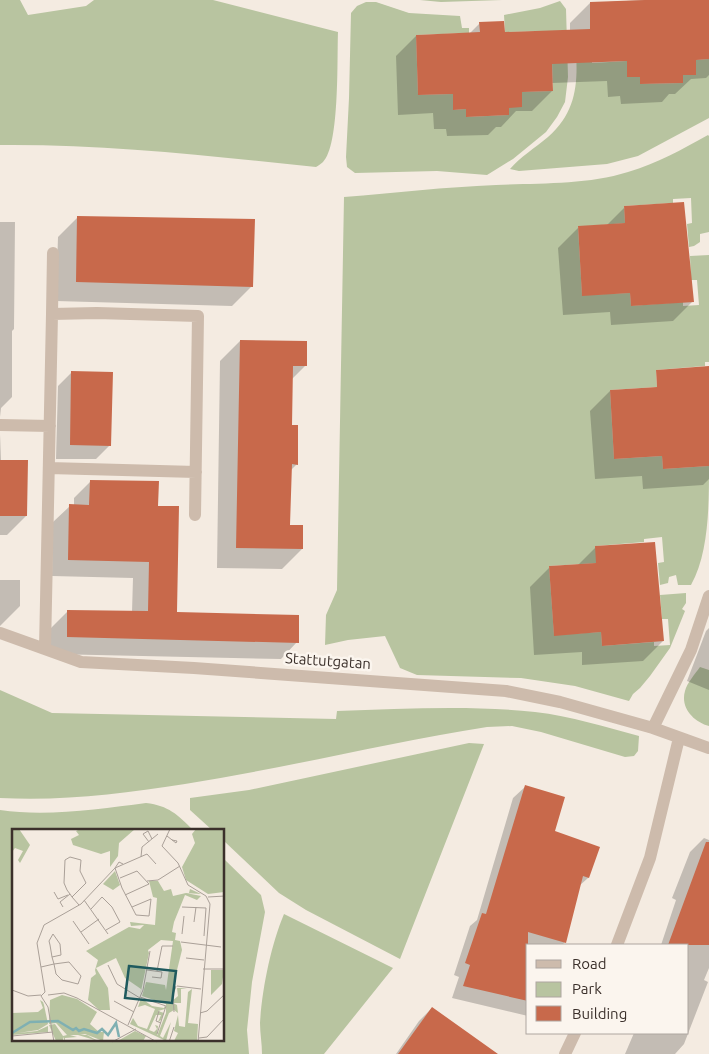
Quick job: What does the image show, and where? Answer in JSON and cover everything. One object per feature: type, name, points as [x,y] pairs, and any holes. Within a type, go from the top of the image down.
[{"type":"street","points":[[45,649],[53,253]]},
{"type":"street","points":[[52,314],[97,313],[198,316],[195,514]]},
{"type":"street","points":[[0,425],[50,426]]},
{"type":"street","points":[[49,468],[196,472]]},
{"type":"street","points":[[653,728],[691,650],[709,596]]},
{"type":"street","name":"Stattutgatan","points":[[0,633],[81,662],[194,668],[506,691],[560,702],[653,728],[709,748]]},
{"type":"street","points":[[617,944],[650,858],[679,738]]},
{"type":"street","points":[[565,1054],[575,1034]]},
{"type":"green space","points":[[0,0],[20,0],[28,15],[86,6],[94,0],[213,0],[338,32],[335,120],[328,153],[323,162],[316,167],[198,155],[79,146],[0,145]]},
{"type":"green space","points":[[420,0],[502,0],[441,2]]},
{"type":"green space","points":[[560,1],[566,9],[568,77],[565,102],[546,132],[513,159],[487,175],[437,171],[355,173],[347,167],[351,13],[357,6],[366,2],[376,2],[409,13],[460,16],[462,28],[469,28],[469,33],[416,35],[418,95],[453,94],[453,110],[466,109],[467,117],[509,115],[509,108],[522,92],[553,91],[551,31],[505,32],[504,15],[540,8]]},
{"type":"green space","points":[[591,31],[592,63],[627,61],[627,77],[640,77],[640,84],[683,83],[683,75],[696,74],[696,60],[709,59],[709,118],[638,156],[607,164],[519,171],[510,169],[548,137],[566,115],[575,91],[577,66],[575,38]]},
{"type":"green space","points":[[708,135],[709,232],[700,234],[700,242],[689,247],[687,224],[692,223],[691,198],[673,199],[673,203],[624,206],[625,223],[578,227],[582,295],[630,293],[631,306],[683,302],[683,306],[699,305],[697,280],[691,280],[690,256],[709,255],[709,362],[705,362],[705,366],[656,370],[657,387],[610,390],[614,459],[662,456],[663,469],[709,466],[705,544],[691,585],[678,585],[676,575],[669,577],[668,583],[660,585],[658,563],[664,562],[662,537],[644,539],[644,542],[596,546],[597,563],[549,566],[554,635],[601,632],[602,646],[654,642],[654,646],[670,645],[668,619],[662,619],[660,595],[686,593],[686,603],[682,609],[685,611],[670,648],[650,676],[629,701],[575,686],[521,678],[417,675],[400,668],[385,636],[348,640],[325,645],[326,615],[337,590],[344,197],[458,187],[563,183],[596,179],[649,165]]},
{"type":"green space","points":[[700,667],[709,670],[709,726],[693,718],[686,708],[684,697],[686,688]]},
{"type":"green space","points":[[0,690],[52,713],[336,719],[337,711],[461,708],[535,712],[575,719],[639,736],[638,751],[634,756],[625,757],[541,732],[512,726],[487,727],[411,740],[261,771],[161,788],[70,798],[0,798]]},
{"type":"green space","points":[[469,743],[484,744],[400,959],[306,910],[279,893],[225,842],[225,829],[211,829],[190,810],[190,798],[249,790]]},
{"type":"green space","points":[[146,803],[167,809],[182,819],[192,829],[12,829],[12,1042],[225,1042],[225,860],[261,895],[265,912],[252,982],[247,1030],[249,1054],[0,1054],[0,810],[36,813],[92,810]]},
{"type":"green space","points":[[284,914],[393,968],[324,1054],[262,1054],[260,1023],[263,996],[271,953]]},
{"type":"building","points":[[709,0],[709,59],[696,60],[696,75],[683,75],[683,83],[640,84],[640,77],[627,77],[627,61],[552,64],[553,91],[522,92],[522,107],[509,108],[509,115],[466,117],[466,109],[453,110],[453,94],[418,95],[416,35],[480,32],[479,22],[504,21],[505,32],[590,29],[590,2]]},
{"type":"building","points":[[684,202],[694,302],[631,306],[630,293],[582,296],[578,226],[625,223],[624,206]]},
{"type":"building","points":[[77,216],[255,219],[253,287],[76,282]]},
{"type":"building","points":[[240,340],[307,341],[307,366],[293,366],[292,425],[298,425],[298,465],[292,464],[290,525],[303,525],[303,549],[236,548]]},
{"type":"building","points":[[709,366],[709,466],[663,469],[662,456],[614,459],[610,390],[657,387],[656,370]]},
{"type":"building","points":[[71,371],[113,372],[111,446],[70,445]]},
{"type":"building","points":[[0,460],[28,460],[27,516],[0,516]]},
{"type":"building","points":[[90,480],[159,481],[158,506],[179,506],[177,612],[299,615],[299,643],[67,637],[67,610],[148,611],[149,562],[68,560],[69,504],[89,505]]},
{"type":"building","points":[[655,542],[664,641],[602,646],[601,632],[554,636],[549,566],[596,563],[595,546]]},
{"type":"building","points":[[525,785],[565,797],[555,831],[600,847],[589,878],[583,876],[566,943],[528,932],[528,944],[526,944],[526,1001],[463,986],[470,965],[465,963],[482,913],[486,914]]},
{"type":"building","points":[[706,842],[709,842],[709,945],[668,944]]},
{"type":"building","points":[[432,1007],[498,1054],[398,1054]]}]
